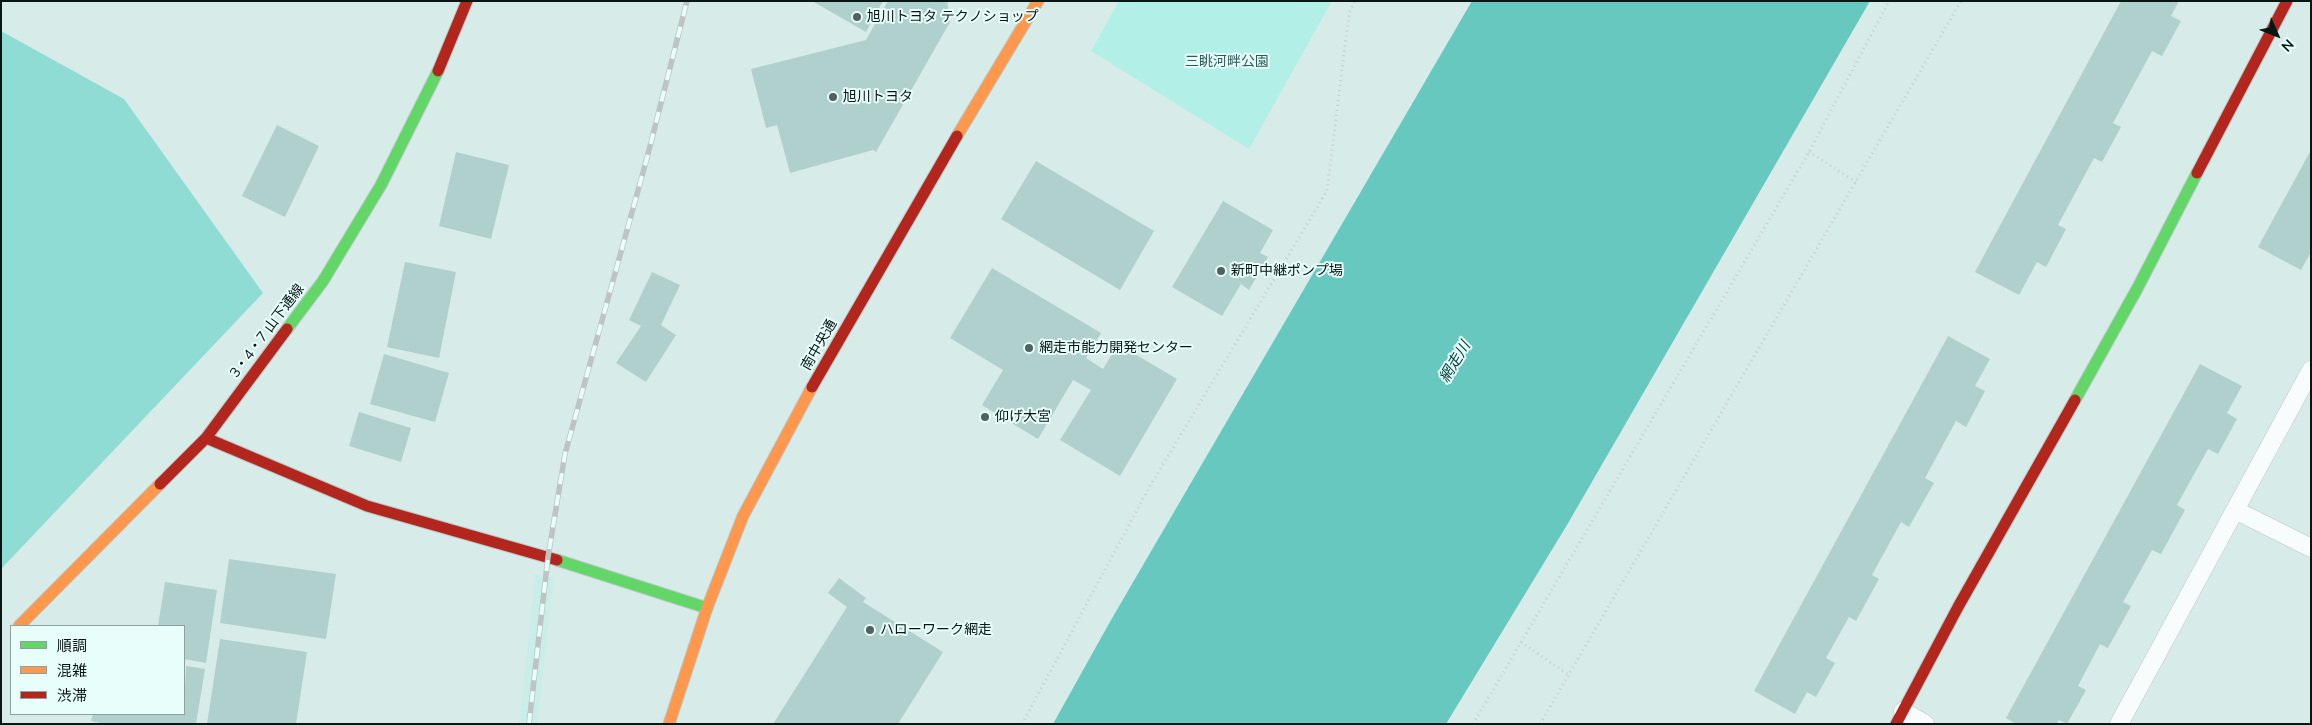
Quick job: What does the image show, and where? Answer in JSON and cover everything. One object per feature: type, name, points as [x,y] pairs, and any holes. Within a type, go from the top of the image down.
[{"type":"main road","name":"3・4・7 山下通線","points":[[20,625],[206,438],[323,281],[381,185],[442,61],[467,1]]},
{"type":"main road","name":"南中央通","points":[[668,724],[707,608],[744,516],[792,422],[915,207],[1038,1]]},
{"type":"main road","points":[[1899,717],[1958,607],[2137,289],[2287,1]]},
{"type":"main road","points":[[206,438],[367,506],[548,557],[707,608]]},
{"type":"lane","points":[[2120,724],[2311,370]]},
{"type":"lane","points":[[2235,510],[2311,548]]},
{"type":"lane","points":[[1899,717],[1925,724]]},
{"type":"path","points":[[1022,724],[1150,486],[1327,191],[1349,13],[1355,1]]},
{"type":"path","points":[[1473,724],[1809,152],[1889,1]]},
{"type":"path","points":[[1540,724],[1961,1]]},
{"type":"path","points":[[1809,152],[1856,182]]},
{"type":"path","points":[[1521,642],[1569,675]]},
{"type":"shaded area","points":[[1,31],[124,99],[263,293],[1,569]]},
{"type":"shaded area","points":[[535,574],[554,578],[537,724],[519,724]]},
{"type":"green space","name":"三眺河畔公園","points":[[1119,1],[1332,1],[1249,149],[1091,51]]},
{"type":"water","name":"網走川","points":[[1472,1],[1870,1],[1567,525],[1446,724],[1053,724],[1111,620]]},
{"type":"building","name":"旭川トヨタ テクノショップ","points":[[812,1],[883,1],[866,32]]},
{"type":"building","name":"旭川トヨタ","points":[[888,1],[947,1],[950,22],[876,152],[873,150],[790,173],[777,125],[766,128],[751,69],[866,40]]},
{"type":"building","points":[[2121,1],[2179,1],[2171,16],[2181,21],[2162,56],[2152,51],[2113,123],[2121,127],[2102,162],[2094,158],[2058,225],[2066,229],[2046,267],[2037,262],[2019,295],[1975,272]]},
{"type":"building","points":[[277,125],[319,146],[285,217],[242,196]]},
{"type":"building","points":[[2311,150],[2311,252],[2301,270],[2258,247]]},
{"type":"building","points":[[456,152],[509,165],[491,239],[439,226]]},
{"type":"building","points":[[1036,161],[1154,231],[1120,290],[1001,219]]},
{"type":"building","name":"新町中継ポンプ場","points":[[1223,201],[1273,230],[1260,253],[1268,257],[1249,290],[1241,284],[1222,316],[1172,287]]},
{"type":"building","points":[[405,262],[456,272],[439,358],[387,347]]},
{"type":"building","name":"網走市能力開発センター","points":[[992,268],[1101,333],[1086,358],[1103,369],[1118,344],[1177,379],[1120,476],[1060,440],[1091,390],[1073,380],[1038,439],[982,405],[1003,370],[950,338]]},
{"type":"building","points":[[652,272],[680,285],[661,325],[676,335],[646,382],[616,363],[641,326],[629,320]]},
{"type":"building","points":[[1948,336],[1990,359],[1975,386],[1985,391],[1966,427],[1956,421],[1925,478],[1934,483],[1909,527],[1901,522],[1872,575],[1879,579],[1856,621],[1849,617],[1826,658],[1835,663],[1816,697],[1807,692],[1795,714],[1754,691]]},
{"type":"building","points":[[384,354],[449,373],[435,422],[370,404]]},
{"type":"building","points":[[2200,364],[2242,386],[2227,413],[2237,419],[2218,454],[2208,449],[2177,505],[2185,510],[2161,554],[2152,550],[2123,602],[2131,606],[2108,648],[2100,644],[2078,686],[2086,690],[2067,724],[2059,720],[2056,724],[2016,724],[2006,718]]},
{"type":"building","points":[[359,412],[411,428],[401,462],[349,446]]},
{"type":"building","points":[[229,559],[336,574],[326,639],[220,623]]},
{"type":"building","name":"ハローワーク網走","points":[[839,578],[866,598],[863,602],[943,652],[898,724],[773,724],[847,607],[828,593]]},
{"type":"building","points":[[165,582],[217,590],[206,663],[185,659],[185,625],[158,625]]},
{"type":"building","points":[[220,639],[307,652],[296,724],[207,724]]},
{"type":"building","points":[[186,666],[205,669],[196,724],[106,724],[91,721],[93,715],[185,715]]},
{"type":"railway","points":[[529,724],[548,557],[565,454],[647,158],[687,1]]},
{"type":"traffic: fast","points":[[287,329],[323,281],[381,185],[438,71]]},
{"type":"traffic: fast","points":[[2075,400],[2137,289],[2197,173]]},
{"type":"traffic: fast","points":[[557,560],[707,608]]},
{"type":"traffic: slow","points":[[957,136],[1038,1]]},
{"type":"traffic: slow","points":[[669,724],[707,608],[743,516],[812,387]]},
{"type":"traffic: slow","points":[[20,625],[160,484]]},
{"type":"traffic: jam","points":[[438,71],[467,1]]},
{"type":"traffic: jam","points":[[2197,173],[2287,1]]},
{"type":"traffic: jam","points":[[812,387],[957,136]]},
{"type":"traffic: jam","points":[[160,484],[206,438],[287,329]]},
{"type":"traffic: jam","points":[[1896,724],[1958,607],[2075,400]]},
{"type":"traffic: jam","points":[[206,438],[367,506],[557,560]]},
{"type":"place","name":"旭川トヨタ テクノショップ","points":[[857,17]]},
{"type":"place","name":"旭川トヨタ","points":[[833,97]]},
{"type":"place","name":"新町中継ポンプ場","points":[[1221,271]]},
{"type":"place","name":"網走市能力開発センター","points":[[1029,348]]},
{"type":"place","name":"仰げ大宮","points":[[985,417]]},
{"type":"place","name":"ハローワーク網走","points":[[870,630]]}]
